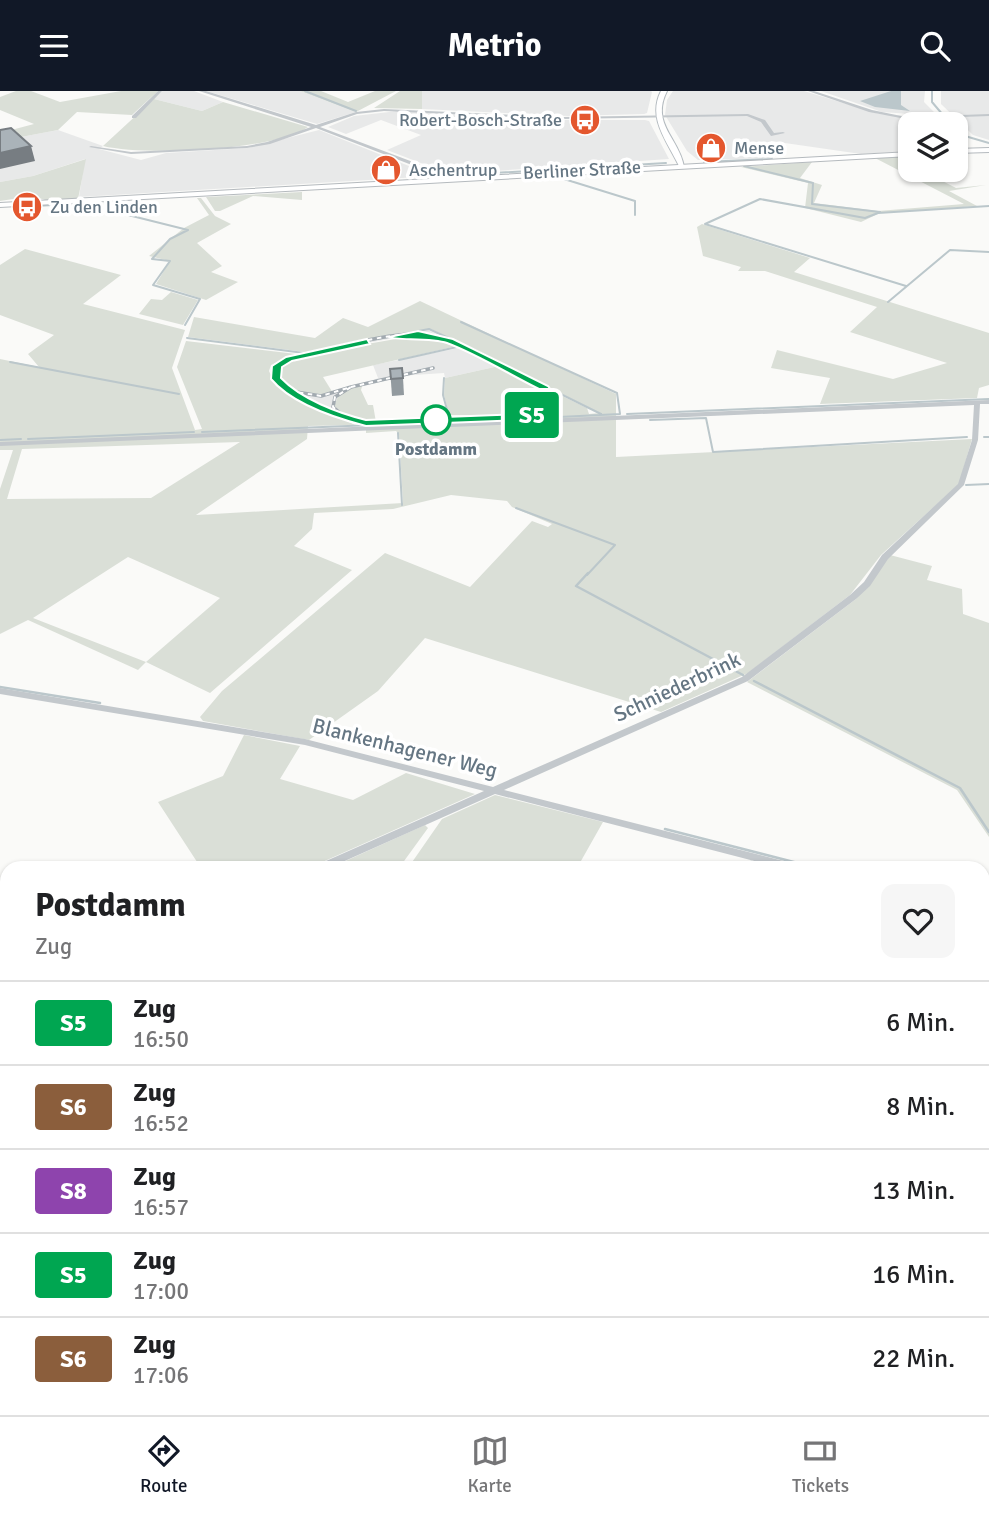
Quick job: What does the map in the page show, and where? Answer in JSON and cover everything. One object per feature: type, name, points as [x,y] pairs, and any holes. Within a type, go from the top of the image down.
[{"type":"main road","points":[[664,91],[658,100],[658,117],[686,165]]},
{"type":"main road","points":[[968,150],[989,149]]},
{"type":"main road","name":"Berliner Straße","points":[[0,205],[898,155]]},
{"type":"street","points":[[134,117],[160,91]]},
{"type":"street","points":[[201,91],[317,127],[423,169],[428,180]]},
{"type":"street","points":[[810,91],[872,111],[906,118],[989,115]]},
{"type":"street","points":[[91,147],[136,153],[135,156],[144,158],[162,152],[250,146],[356,113],[384,110],[556,118],[748,115],[760,119],[766,127]]},
{"type":"street","points":[[0,444],[989,402]]},
{"type":"street","name":"Schniederbrink","points":[[335,861],[746,678],[853,597],[867,584],[884,557],[961,485],[975,440],[977,403]]},
{"type":"street","name":"Blankenhagener Weg","points":[[0,691],[305,743],[768,861]]},
{"type":"shaded area","points":[[16,91],[31,91],[60,102],[121,91],[158,91],[132,115],[77,112],[58,130],[0,141],[0,133],[34,124],[0,110],[0,97]]},
{"type":"shaded area","points":[[162,91],[194,91],[223,102],[202,111],[154,99]]},
{"type":"shaded area","points":[[206,91],[300,91],[356,112],[317,124]]},
{"type":"shaded area","points":[[300,91],[321,91],[348,102],[375,91],[396,91],[356,112]]},
{"type":"shaded area","points":[[400,91],[422,91],[422,109],[374,108]]},
{"type":"shaded area","points":[[422,91],[652,92],[647,113],[644,114],[568,116],[422,109]]},
{"type":"shaded area","points":[[673,91],[804,91],[879,114],[898,116],[898,152],[861,154],[771,141],[773,158],[698,160],[687,151],[665,115],[667,100]]},
{"type":"shaded area","points":[[821,91],[925,91],[924,102],[934,112],[882,112]]},
{"type":"shaded area","points":[[891,91],[901,91],[901,105],[910,111],[875,107],[860,101]]},
{"type":"shaded area","points":[[941,91],[989,91],[989,140],[973,135],[968,130],[968,112],[949,112],[941,104]]},
{"type":"shaded area","points":[[154,99],[202,111],[223,102],[308,127],[267,141],[208,149],[147,151],[103,146]]},
{"type":"shaded area","points":[[398,111],[554,120],[645,120],[649,121],[669,159],[436,175],[426,165],[387,150],[421,135],[381,120],[346,134],[328,127],[354,116]]},
{"type":"shaded area","points":[[58,130],[103,146],[99,149],[141,160],[166,153],[248,148],[319,130],[414,168],[419,177],[79,197],[85,159],[33,176],[0,182],[0,141]]},
{"type":"shaded area","points":[[898,157],[898,170],[875,158]]},
{"type":"shaded area","points":[[86,159],[78,199],[48,201],[33,196],[0,201],[0,182],[33,176]]},
{"type":"shaded area","points":[[812,162],[800,178],[822,185],[814,203],[878,211],[964,204],[921,182],[944,182],[956,188],[986,185],[949,191],[977,206],[880,213],[861,222],[805,208],[808,183],[741,167]]},
{"type":"shaded area","points":[[302,192],[302,200],[253,196],[220,211],[215,211],[206,197]]},
{"type":"shaded area","points":[[197,198],[201,198],[215,216],[231,224],[197,243],[222,266],[211,272],[238,282],[206,300],[156,284],[170,261],[149,256],[184,228],[209,215]]},
{"type":"shaded area","points":[[702,224],[810,258],[794,272],[989,333],[989,385],[979,388],[977,398],[820,404],[830,378],[771,368],[777,350],[893,379],[947,363],[850,332],[877,307],[765,271],[738,271],[741,267],[703,256],[697,227]]},
{"type":"shaded area","points":[[25,249],[121,275],[83,304],[185,330],[172,368],[195,430],[202,429],[177,367],[186,341],[296,354],[271,365],[269,371],[276,386],[355,425],[308,426],[307,439],[196,515],[403,503],[399,434],[396,431],[366,433],[366,424],[526,417],[541,412],[548,406],[550,392],[587,408],[589,414],[600,413],[431,329],[305,352],[188,337],[194,317],[315,338],[343,318],[368,327],[420,301],[616,394],[616,457],[972,439],[959,484],[881,555],[850,595],[748,673],[661,712],[425,638],[378,691],[309,740],[203,721],[200,717],[222,691],[385,553],[470,587],[532,521],[548,527],[552,524],[512,507],[507,501],[451,495],[393,509],[314,513],[312,529],[294,546],[352,570],[210,693],[146,662],[138,670],[28,620],[0,634],[0,489],[13,450],[0,450],[0,359],[39,367],[28,354],[54,335],[0,315],[0,265]],"holes":[[[240,442],[151,498],[7,499],[22,449]],[[128,557],[220,598],[146,662],[33,618]]]},
{"type":"shaded area","points":[[171,292],[198,300],[183,325],[139,314],[151,299],[162,300]]},
{"type":"shaded area","points":[[428,330],[545,388],[552,398],[550,405],[536,415],[520,418],[382,423],[447,413],[449,417],[524,414],[536,412],[548,404],[549,398],[543,389],[499,366],[445,378],[444,373],[372,381],[378,378],[373,365],[459,348],[422,337],[394,338],[302,355],[277,368],[276,376],[280,383],[272,371],[271,365],[301,354]]},
{"type":"shaded area","points":[[413,336],[457,346],[323,377],[333,393],[325,395],[293,391],[280,383],[276,376],[280,364],[298,356]]},
{"type":"shaded area","points":[[499,366],[546,391],[548,404],[525,416],[449,415],[444,395],[445,378]]},
{"type":"shaded area","points":[[362,383],[339,394],[334,404],[337,411],[349,418],[378,423],[356,423],[280,384],[302,394],[325,395]]},
{"type":"shaded area","points":[[363,383],[361,390],[368,405],[373,405],[376,422],[349,418],[334,406],[339,394]]},
{"type":"shaded area","points":[[890,555],[932,566],[927,580],[962,589],[963,614],[989,623],[989,837],[957,790],[747,682],[856,599]]},
{"type":"shaded area","points":[[244,735],[300,746],[280,779],[353,800],[406,773],[475,794],[325,861],[196,861],[158,802],[223,776]]},
{"type":"shaded area","points":[[495,795],[603,822],[581,861],[413,861],[442,819]]},
{"type":"shaded area","points":[[425,825],[428,828],[404,861],[345,861]]},
{"type":"building","points":[[11,128],[31,146],[0,153],[0,130]]},
{"type":"building","points":[[402,368],[403,378],[391,379],[390,369]]},
{"type":"waterway","points":[[305,91],[356,111]]},
{"type":"waterway","points":[[932,91],[932,102],[940,112]]},
{"type":"waterway","points":[[968,137],[989,143]]},
{"type":"waterway","points":[[704,162],[772,159]]},
{"type":"waterway","points":[[442,176],[666,163]]},
{"type":"waterway","points":[[744,166],[813,183],[812,204],[880,212]]},
{"type":"waterway","points":[[564,179],[635,201],[635,215]]},
{"type":"waterway","points":[[906,286],[705,224],[760,199],[865,218],[878,213],[989,206]]},
{"type":"waterway","points":[[62,205],[84,204],[188,230],[170,239],[152,259],[170,261],[153,285],[200,299],[185,325]]},
{"type":"waterway","points":[[35,206],[53,205]]},
{"type":"waterway","points":[[888,302],[950,250],[989,252]]},
{"type":"waterway","points":[[457,422],[620,414],[617,393],[461,322]]},
{"type":"waterway","points":[[187,338],[304,353],[429,329],[455,341]]},
{"type":"waterway","points":[[460,344],[601,414]]},
{"type":"waterway","points":[[399,360],[457,347]]},
{"type":"waterway","points":[[10,362],[179,394]]},
{"type":"waterway","points":[[444,378],[443,395],[449,417]]},
{"type":"waterway","points":[[627,414],[989,399]]},
{"type":"waterway","points":[[650,420],[706,418],[713,452],[967,437]]},
{"type":"waterway","points":[[386,425],[450,422]]},
{"type":"waterway","points":[[202,432],[373,425]]},
{"type":"waterway","points":[[28,439],[194,432]]},
{"type":"waterway","points":[[398,433],[402,505]]},
{"type":"waterway","points":[[984,437],[989,437]]},
{"type":"waterway","points":[[0,440],[21,439]]},
{"type":"waterway","points":[[966,485],[989,484]]},
{"type":"waterway","points":[[516,508],[615,545],[587,575]]},
{"type":"waterway","points":[[588,573],[576,586],[743,675]]},
{"type":"waterway","points":[[754,681],[960,788],[989,832]]},
{"type":"waterway","points":[[0,687],[100,703]]},
{"type":"waterway","points":[[665,829],[790,861]]},
{"type":"railway","points":[[290,391],[275,376],[277,366],[350,344],[392,336],[423,334],[453,341],[484,355],[541,386],[550,398],[545,409],[522,417],[366,423],[345,417]]},
{"type":"railway","points":[[351,387],[433,368]]},
{"type":"railway","points":[[290,391],[321,396],[351,387]]},
{"type":"railway","points":[[345,417],[333,407],[335,397],[351,387]]},
{"type":"railway","points":[[290,391],[345,417]]},
{"type":"train","name":"S5","points":[[367,342],[301,355],[281,362],[277,366],[276,379],[286,389],[356,422],[366,423],[522,417],[538,413],[549,405],[550,395],[544,388],[450,341],[418,334],[394,337]]},
{"type":"place","name":"Robert-Bosch-Straße","points":[[585,120]]},
{"type":"place","name":"Mense","points":[[711,148]]},
{"type":"place","name":"Aschentrup","points":[[386,170]]},
{"type":"place","name":"Zu den Linden","points":[[27,207]]},
{"type":"place","name":"Postdamm","points":[[436,420]]}]
